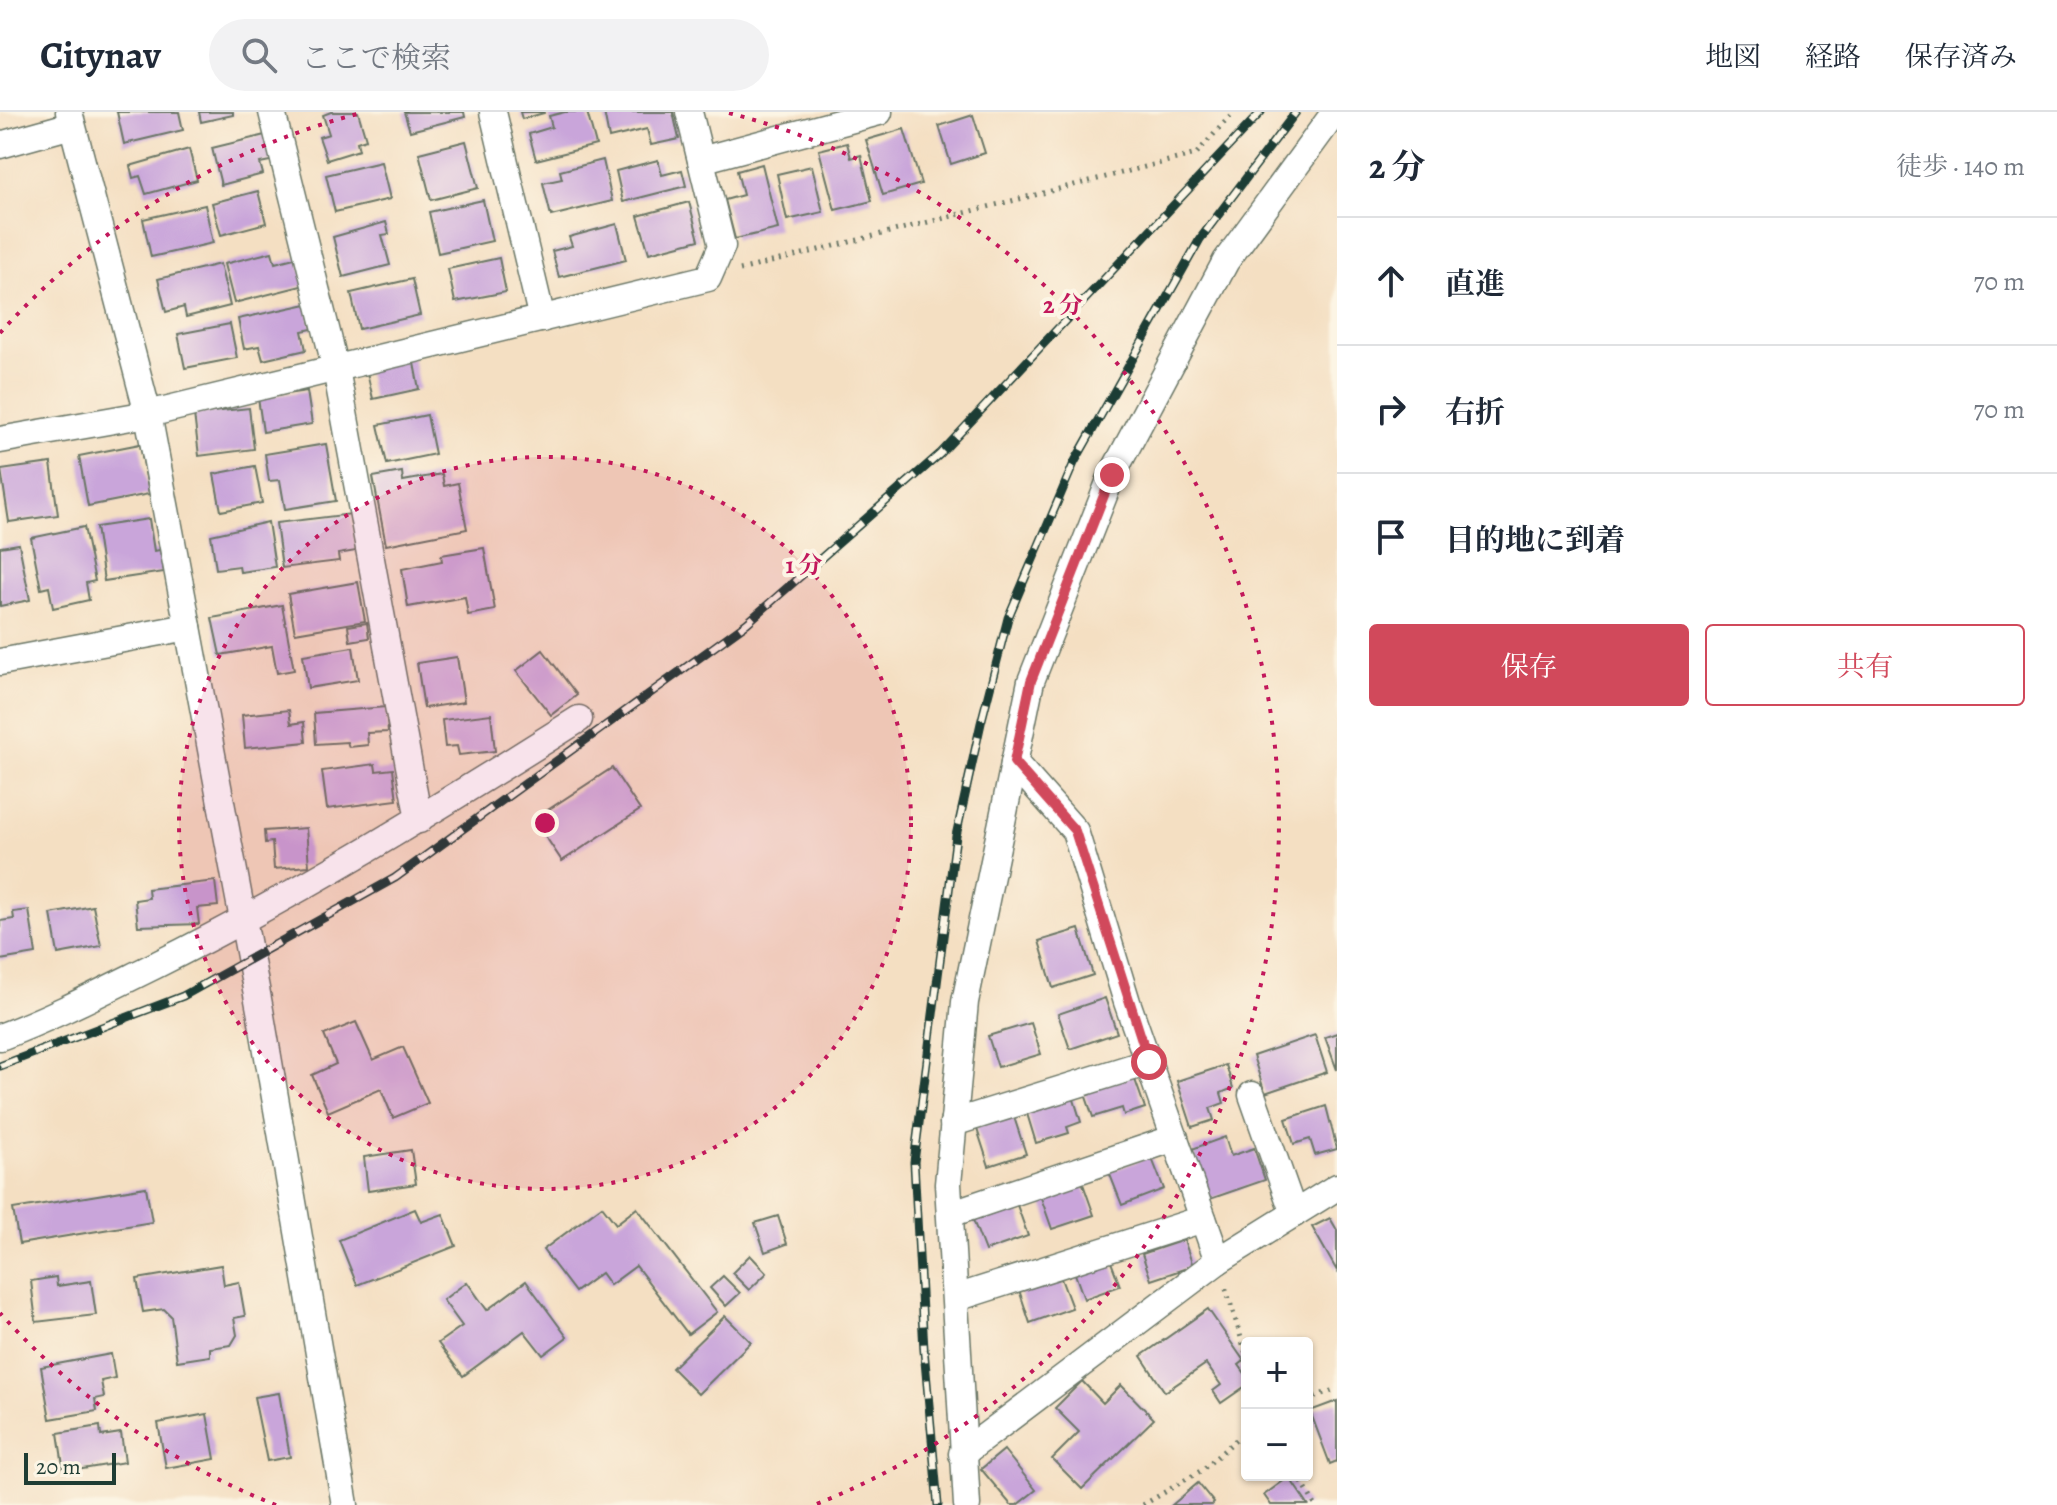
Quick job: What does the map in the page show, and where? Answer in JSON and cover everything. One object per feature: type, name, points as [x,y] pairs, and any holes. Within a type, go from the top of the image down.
[{"type":"street","points":[[272,112],[336,369],[419,820]]},
{"type":"street","points":[[493,112],[542,319]]},
{"type":"street","points":[[0,440],[148,414],[708,278],[722,246],[689,112]]},
{"type":"street","points":[[701,160],[879,112]]},
{"type":"street","points":[[967,1505],[948,1184],[965,1002],[1031,681],[1112,475],[1226,261],[1335,112]]},
{"type":"street","points":[[0,145],[70,119],[148,414],[243,922],[345,1505]]},
{"type":"street","points":[[0,662],[188,627]]},
{"type":"street","points":[[0,1037],[42,1022],[243,922],[419,820],[579,719]]},
{"type":"street","points":[[1014,762],[1075,831],[1149,1062],[1218,1261]]},
{"type":"street","points":[[953,1123],[1149,1062]]},
{"type":"street","points":[[1252,1095],[1294,1214]]},
{"type":"street","points":[[950,1214],[1175,1138]]},
{"type":"street","points":[[962,1454],[1218,1261],[1337,1187]]},
{"type":"street","points":[[956,1298],[1203,1219]]},
{"type":"path","points":[[708,278],[1196,154],[1234,112]]},
{"type":"path","points":[[1218,1261],[1241,1337]]},
{"type":"path","points":[[1313,1397],[1337,1389]]},
{"type":"path","points":[[1143,1505],[1202,1470],[1241,1435]]},
{"type":"path","points":[[1301,1481],[1315,1505]]},
{"type":"building","points":[[117,112],[179,112],[183,130],[124,144]]},
{"type":"building","points":[[199,112],[233,112],[233,115],[201,122]]},
{"type":"building","points":[[358,112],[366,139],[357,142],[359,150],[327,160],[319,137],[329,134],[323,115]]},
{"type":"building","points":[[404,112],[464,112],[465,117],[410,131]]},
{"type":"building","points":[[520,112],[544,112],[544,113],[522,119]]},
{"type":"building","points":[[587,112],[596,145],[536,160],[529,134],[552,127],[549,116]]},
{"type":"building","points":[[604,112],[673,112],[679,139],[651,145],[647,129],[609,138]]},
{"type":"building","points":[[973,115],[985,153],[951,164],[939,126]]},
{"type":"building","points":[[904,129],[921,184],[883,195],[866,140]]},
{"type":"building","points":[[269,134],[275,160],[260,163],[263,174],[221,185],[212,148]]},
{"type":"building","points":[[466,141],[478,188],[431,200],[419,153]]},
{"type":"building","points":[[847,143],[851,158],[861,155],[872,201],[835,210],[819,150]]},
{"type":"building","points":[[189,149],[197,180],[146,194],[140,176],[133,178],[130,166]]},
{"type":"building","points":[[603,160],[612,201],[551,216],[543,183],[562,179],[560,171]]},
{"type":"building","points":[[658,160],[662,175],[682,170],[686,186],[623,202],[616,171]]},
{"type":"building","points":[[381,162],[390,199],[335,212],[326,175]]},
{"type":"building","points":[[762,164],[778,229],[735,239],[725,200],[743,195],[737,171]]},
{"type":"building","points":[[812,166],[823,212],[787,220],[777,174]]},
{"type":"building","points":[[258,191],[266,223],[221,235],[212,203]]},
{"type":"building","points":[[483,200],[492,241],[438,253],[429,212]]},
{"type":"building","points":[[689,202],[699,240],[649,253],[638,216]]},
{"type":"building","points":[[205,205],[213,243],[151,257],[143,219]]},
{"type":"building","points":[[386,222],[389,234],[382,235],[390,265],[343,277],[333,237]]},
{"type":"building","points":[[617,224],[626,260],[559,277],[552,251],[572,246],[569,237]]},
{"type":"building","points":[[272,252],[275,263],[298,257],[305,285],[234,303],[224,264]]},
{"type":"building","points":[[499,258],[506,292],[455,302],[448,269]]},
{"type":"building","points":[[220,264],[230,306],[186,317],[184,307],[166,312],[158,279]]},
{"type":"building","points":[[412,279],[420,315],[359,329],[351,293]]},
{"type":"building","points":[[307,304],[312,329],[302,331],[306,350],[263,360],[259,346],[244,349],[238,319]]},
{"type":"building","points":[[230,324],[237,358],[185,368],[178,334]]},
{"type":"building","points":[[413,358],[419,389],[373,399],[366,368]]},
{"type":"building","points":[[307,391],[312,424],[263,432],[258,398]]},
{"type":"building","points":[[249,408],[254,449],[199,456],[194,414]]},
{"type":"building","points":[[427,415],[435,454],[387,464],[378,425]]},
{"type":"building","points":[[140,444],[149,494],[88,506],[79,456]]},
{"type":"building","points":[[326,444],[336,501],[285,509],[280,480],[269,481],[265,454]]},
{"type":"building","points":[[51,463],[58,515],[9,522],[1,470]]},
{"type":"building","points":[[255,466],[262,503],[221,511],[214,474]]},
{"type":"building","points":[[402,472],[403,481],[442,474],[444,486],[458,483],[467,529],[386,545],[373,477]]},
{"type":"building","points":[[351,514],[356,551],[338,554],[339,561],[282,568],[276,523]]},
{"type":"building","points":[[149,519],[154,551],[160,550],[164,572],[104,581],[96,527]]},
{"type":"building","points":[[268,522],[275,567],[240,572],[239,566],[216,569],[211,535]]},
{"type":"building","points":[[84,527],[95,581],[86,583],[89,600],[53,608],[49,587],[41,589],[31,538]]},
{"type":"building","points":[[19,544],[30,600],[0,606],[0,547]]},
{"type":"building","points":[[484,548],[495,610],[468,615],[465,597],[408,607],[402,569],[442,561],[441,555]]},
{"type":"building","points":[[358,582],[365,621],[295,633],[288,594]]},
{"type":"building","points":[[282,605],[294,670],[277,673],[272,646],[220,655],[212,618]]},
{"type":"building","points":[[367,623],[369,638],[350,641],[348,626]]},
{"type":"building","points":[[353,647],[358,680],[308,688],[303,655]]},
{"type":"building","points":[[543,650],[577,695],[551,715],[516,671]]},
{"type":"building","points":[[457,657],[464,702],[424,708],[417,663]]},
{"type":"building","points":[[386,707],[388,732],[367,733],[368,745],[349,747],[347,742],[316,744],[314,713]]},
{"type":"building","points":[[289,710],[291,724],[304,722],[306,742],[245,748],[242,715]]},
{"type":"building","points":[[491,714],[495,751],[459,755],[457,746],[445,747],[442,720]]},
{"type":"building","points":[[375,764],[376,771],[393,769],[397,800],[327,809],[322,771]]},
{"type":"building","points":[[612,768],[640,810],[562,861],[534,819]]},
{"type":"building","points":[[306,828],[309,866],[274,869],[272,842],[265,843],[264,831]]},
{"type":"building","points":[[215,881],[218,906],[197,908],[199,924],[138,926],[135,900],[149,898],[148,889]]},
{"type":"building","points":[[93,906],[101,946],[58,954],[51,914]]},
{"type":"building","points":[[29,910],[36,954],[0,960],[0,921],[14,919],[13,912]]},
{"type":"building","points":[[1079,929],[1093,975],[1053,988],[1039,941]]},
{"type":"building","points":[[1105,998],[1117,1033],[1070,1049],[1058,1014]]},
{"type":"building","points":[[356,1022],[373,1060],[403,1047],[428,1103],[393,1118],[381,1089],[328,1112],[312,1075],[336,1064],[324,1035]]},
{"type":"building","points":[[1031,1023],[1041,1054],[998,1067],[988,1036]]},
{"type":"building","points":[[1337,1033],[1337,1070],[1325,1037]]},
{"type":"building","points":[[1315,1035],[1327,1072],[1265,1093],[1253,1056]]},
{"type":"building","points":[[1226,1065],[1233,1088],[1221,1093],[1224,1103],[1210,1108],[1214,1120],[1192,1127],[1177,1081]]},
{"type":"building","points":[[1133,1074],[1145,1108],[1124,1115],[1122,1108],[1093,1117],[1084,1091]]},
{"type":"building","points":[[1072,1093],[1081,1122],[1067,1127],[1069,1133],[1036,1143],[1025,1107]]},
{"type":"building","points":[[1326,1106],[1337,1149],[1315,1155],[1310,1139],[1294,1144],[1286,1119]]},
{"type":"building","points":[[1013,1114],[1026,1154],[989,1166],[976,1126]]},
{"type":"building","points":[[1225,1137],[1231,1156],[1254,1148],[1265,1180],[1210,1199],[1192,1149]]},
{"type":"building","points":[[411,1150],[416,1184],[368,1191],[364,1157]]},
{"type":"building","points":[[1151,1156],[1164,1189],[1122,1205],[1109,1172]]},
{"type":"building","points":[[1082,1181],[1094,1215],[1052,1229],[1040,1195]]},
{"type":"building","points":[[146,1187],[152,1222],[19,1244],[13,1209]]},
{"type":"building","points":[[1017,1205],[1028,1236],[985,1251],[973,1220]]},
{"type":"building","points":[[602,1206],[616,1224],[637,1208],[717,1312],[688,1334],[636,1266],[610,1285],[601,1273],[575,1292],[543,1250]]},
{"type":"building","points":[[415,1209],[421,1222],[443,1214],[456,1246],[357,1285],[339,1240]]},
{"type":"building","points":[[778,1216],[787,1244],[765,1252],[755,1223]]},
{"type":"building","points":[[1330,1218],[1337,1230],[1337,1271],[1312,1227]]},
{"type":"building","points":[[1184,1240],[1193,1266],[1151,1280],[1142,1254]]},
{"type":"building","points":[[750,1255],[767,1273],[749,1290],[732,1273]]},
{"type":"building","points":[[1110,1259],[1120,1286],[1084,1299],[1074,1271]]},
{"type":"building","points":[[221,1265],[224,1285],[239,1282],[245,1316],[234,1318],[237,1335],[231,1345],[210,1348],[210,1356],[177,1361],[171,1316],[164,1309],[143,1312],[137,1279]]},
{"type":"building","points":[[723,1276],[740,1293],[726,1306],[710,1288]]},
{"type":"building","points":[[1060,1276],[1072,1308],[1030,1323],[1019,1290]]},
{"type":"building","points":[[56,1277],[57,1286],[91,1281],[96,1315],[36,1322],[31,1281]]},
{"type":"building","points":[[526,1281],[567,1337],[543,1355],[524,1331],[463,1376],[438,1343],[462,1326],[443,1300],[467,1282],[487,1310]]},
{"type":"building","points":[[1208,1309],[1241,1357],[1241,1389],[1221,1403],[1213,1391],[1221,1385],[1206,1364],[1165,1392],[1141,1356]]},
{"type":"building","points":[[725,1316],[751,1342],[698,1394],[672,1368]]},
{"type":"building","points":[[111,1354],[115,1378],[101,1381],[104,1397],[95,1399],[97,1411],[50,1419],[41,1367]]},
{"type":"building","points":[[1082,1381],[1103,1403],[1121,1385],[1154,1419],[1082,1489],[1052,1459],[1079,1432],[1055,1408]]},
{"type":"building","points":[[279,1393],[290,1457],[267,1461],[254,1397]]},
{"type":"building","points":[[1337,1401],[1337,1461],[1330,1464],[1313,1419],[1313,1410]]},
{"type":"building","points":[[207,1414],[215,1459],[166,1468],[158,1423]]},
{"type":"building","points":[[100,1426],[101,1436],[121,1433],[125,1462],[64,1472],[58,1433]]},
{"type":"building","points":[[1004,1450],[1036,1490],[1017,1505],[1011,1505],[981,1469]]},
{"type":"building","points":[[1283,1481],[1292,1481],[1308,1505],[1271,1505],[1264,1495]]},
{"type":"building","points":[[1198,1483],[1214,1503],[1212,1505],[1172,1505]]},
{"type":"railway","points":[[0,1066],[183,996],[395,878],[747,623],[940,454],[1261,112]]},
{"type":"railway","points":[[938,1505],[924,1350],[914,1162],[956,836],[981,723],[1008,618],[1074,463],[1200,239],[1296,112]]},
{"type":"route","points":[[1112,475],[1031,681],[1014,762],[1075,831],[1127,1002],[1149,1062]]}]
